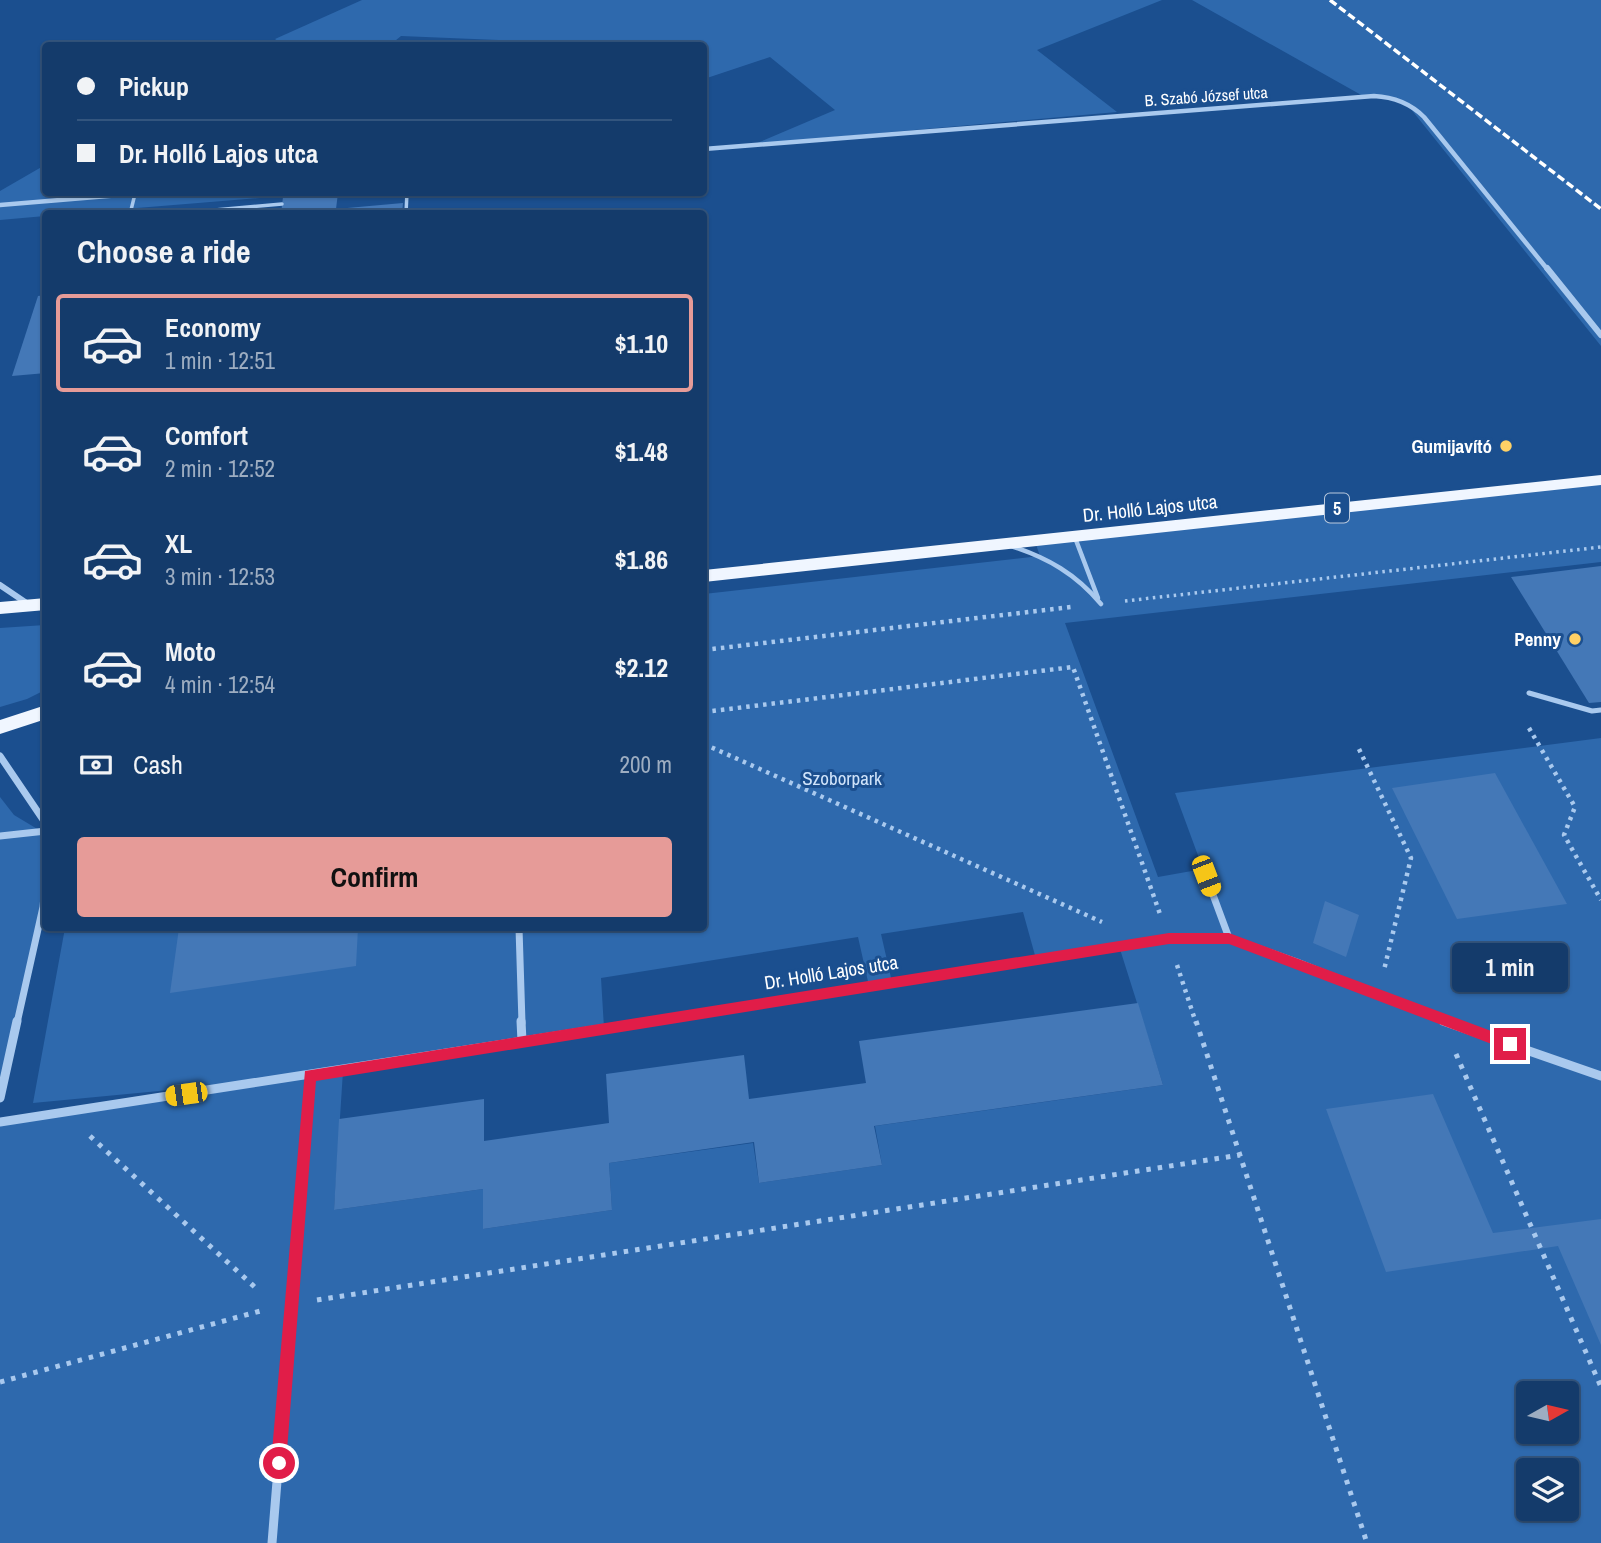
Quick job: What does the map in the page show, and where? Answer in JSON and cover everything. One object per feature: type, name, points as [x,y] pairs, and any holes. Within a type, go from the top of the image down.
[{"type":"main road","name":"Dr. Holló Lajos utca","points":[[707,576],[1601,480]]},
{"type":"main road","points":[[0,608],[37,604]]},
{"type":"main road","points":[[0,727],[42,713]]},
{"type":"street","name":"B. Szabó József utca","points":[[707,149],[1202,108],[1374,96],[1395,98],[1412,106],[1424,117],[1601,335]]},
{"type":"street","points":[[0,205],[110,196]]},
{"type":"street","points":[[0,585],[37,604]]},
{"type":"street","points":[[0,756],[42,818]]},
{"type":"street","points":[[0,836],[42,831]]},
{"type":"street","points":[[1206,876],[1229,938]]},
{"type":"street","points":[[0,1098],[42,911]]},
{"type":"street","points":[[519,931],[522,1041]]},
{"type":"street","name":"Dr. Holló Lajos utca","points":[[0,1122],[310,1076],[1169,939],[1229,938],[1442,1021],[1601,1076]]},
{"type":"street","points":[[272,1543],[310,1076]]},
{"type":"lane","points":[[215,210],[282,204]]},
{"type":"lane","points":[[1074,535],[1101,604]]},
{"type":"lane","points":[[1000,543],[1032,553],[1065,569],[1083,582],[1101,604]]},
{"type":"lane","points":[[1529,693],[1592,712],[1601,710]]},
{"type":"path","points":[[707,650],[1601,547]]},
{"type":"path","points":[[707,712],[1073,667],[1169,939],[1367,1543]]},
{"type":"path","points":[[1529,728],[1575,807],[1564,835],[1601,900]]},
{"type":"path","points":[[707,745],[1146,942]]},
{"type":"path","points":[[1359,749],[1411,858],[1378,995]]},
{"type":"path","points":[[1442,1021],[1601,1387]]},
{"type":"path","points":[[85,1131],[259,1291]]},
{"type":"path","points":[[0,1381],[291,1304],[1240,1156]]},
{"type":"green space","points":[[362,0],[1162,0],[1037,50],[1117,112],[755,144],[835,110],[770,57],[707,78],[707,42],[496,42],[498,40],[401,36],[394,42],[279,42],[275,39]]},
{"type":"green space","points":[[1192,0],[1601,0],[1601,346],[1406,103],[1396,98],[1363,96]]},
{"type":"green space","points":[[42,167],[42,196],[283,196],[113,210],[42,210],[42,216],[0,220],[0,191]]},
{"type":"green space","name":"Szoborpark","points":[[1601,477],[1601,562],[1065,623],[1158,877],[1203,869],[1175,793],[1601,738],[1601,1543],[274,1543],[311,1076],[343,1071],[334,1210],[483,1189],[483,1229],[612,1210],[609,1163],[753,1143],[759,1183],[882,1165],[875,1126],[1163,1085],[1119,946],[1036,959],[1023,912],[881,934],[892,982],[869,986],[858,937],[601,978],[604,1028],[523,1041],[519,931],[707,931],[707,594],[1040,556],[1034,539]]},
{"type":"green space","points":[[42,625],[42,692],[0,707],[0,628]]},
{"type":"green space","points":[[0,797],[14,815],[39,830],[0,835]]},
{"type":"green space","points":[[42,831],[42,907],[0,1095],[0,837]]},
{"type":"green space","points":[[64,931],[518,931],[522,1040],[309,1076],[272,1543],[0,1543],[0,1122],[285,1079],[33,1103]]},
{"type":"building","points":[[338,196],[336,209],[403,203],[402,210],[281,210],[283,197]]},
{"type":"building","points":[[38,296],[42,296],[42,373],[12,376]]},
{"type":"building","name":"Penny","points":[[1601,566],[1601,702],[1589,703],[1511,577]]},
{"type":"building","points":[[1495,773],[1567,904],[1457,919],[1392,788]]},
{"type":"building","points":[[1325,901],[1359,915],[1346,957],[1313,943]]},
{"type":"building","points":[[179,931],[358,931],[356,966],[170,993]]},
{"type":"building","points":[[1138,1003],[1163,1085],[874,1126],[882,1165],[759,1183],[754,1142],[609,1163],[612,1210],[483,1229],[483,1189],[334,1210],[339,1119],[484,1099],[484,1141],[609,1123],[606,1074],[744,1055],[749,1099],[866,1083],[859,1041]]},
{"type":"building","points":[[1433,1094],[1493,1233],[1601,1219],[1601,1345],[1558,1246],[1386,1272],[1326,1109]]},
{"type":"railway","points":[[1330,0],[1601,209]]},
{"type":"place","name":"Gumijavító","points":[[1506,446]]},
{"type":"place","name":"Penny","points":[[1575,639]]},
{"type":"route","points":[[279,1463],[310,1076],[1169,939],[1229,938],[1297,962],[1442,1021],[1510,1044]]}]
